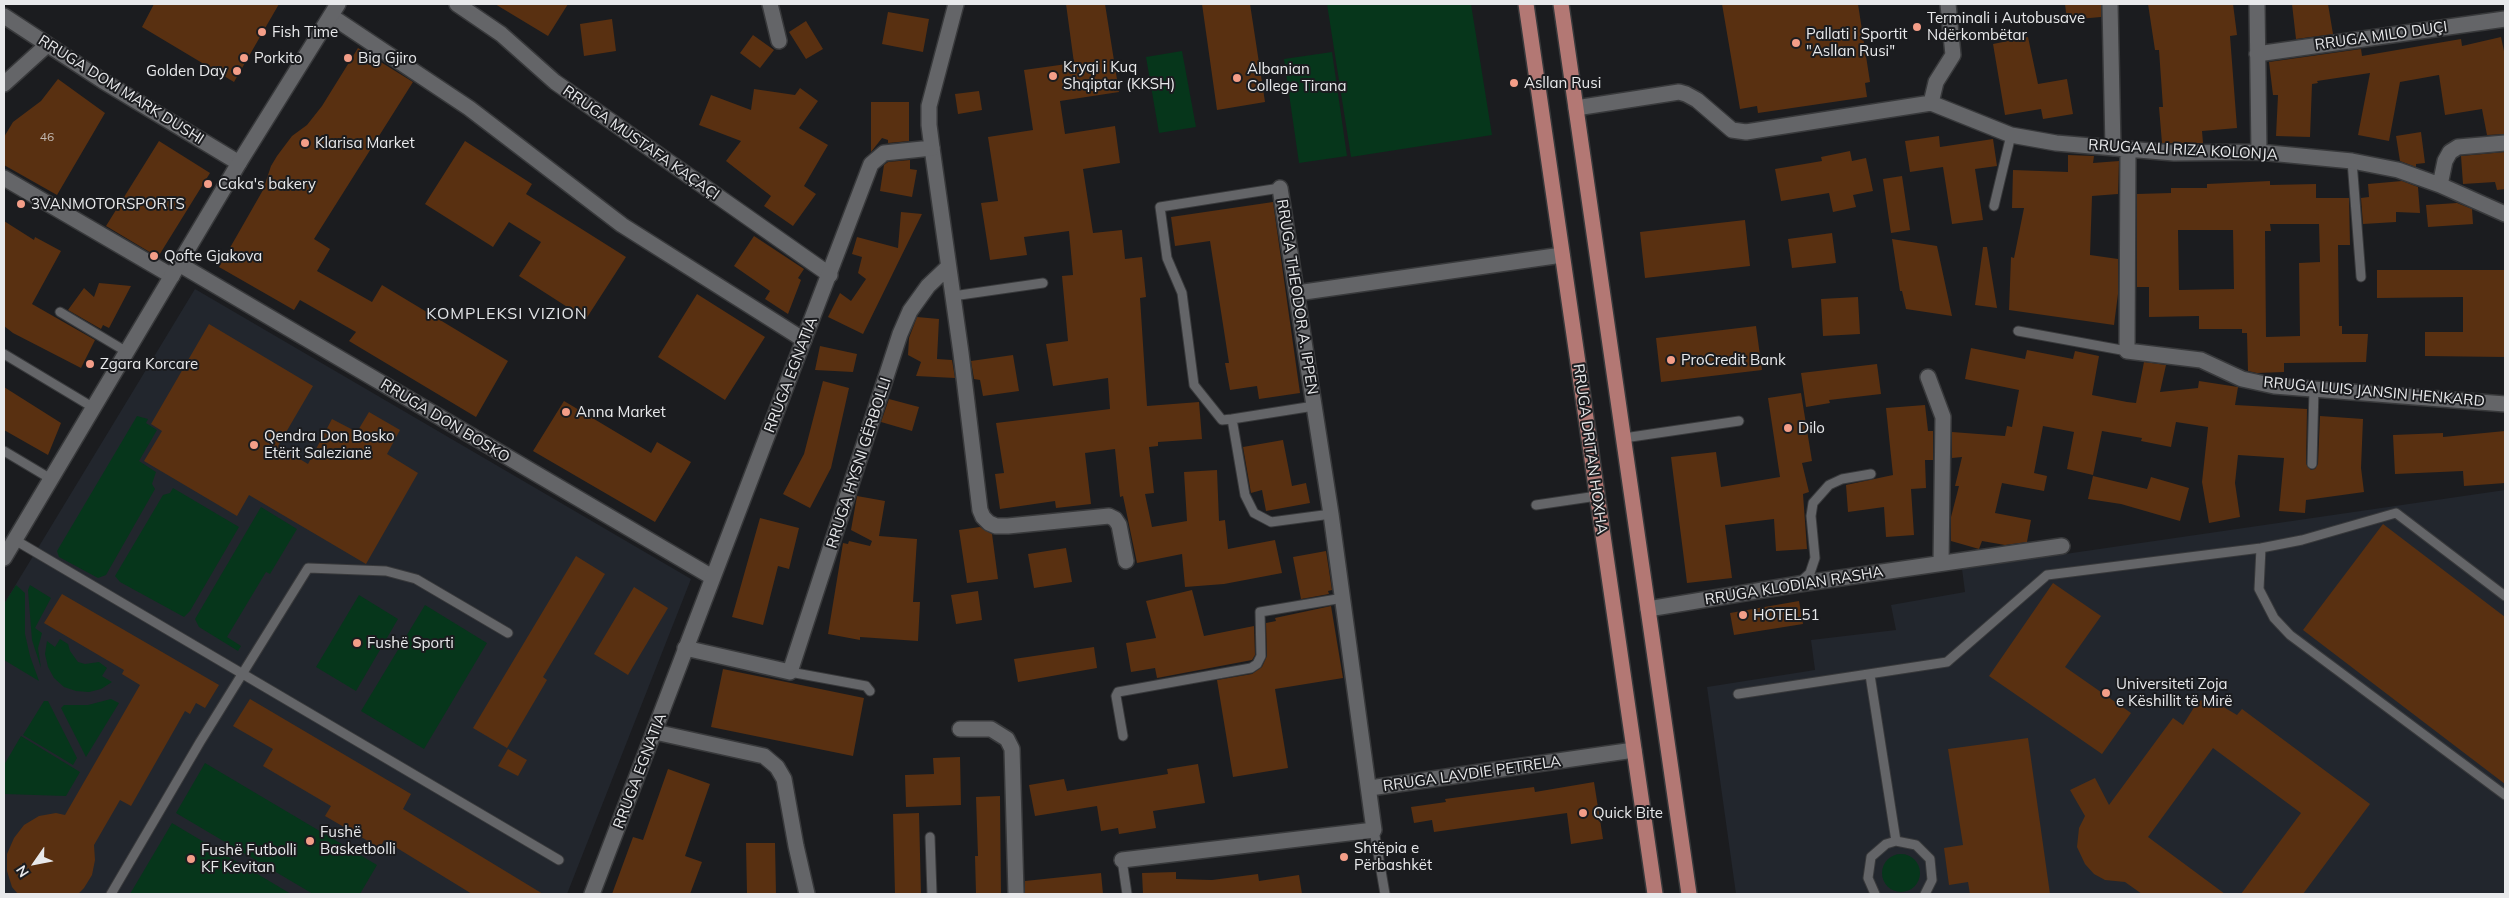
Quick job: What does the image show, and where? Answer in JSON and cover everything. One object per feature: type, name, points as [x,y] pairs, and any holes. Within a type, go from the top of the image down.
[{"type":"main road","name":"RRUGA DRITAN HOXHA","points":[[1526,4],[1655,894]]},
{"type":"main road","points":[[1561,4],[1689,894]]},
{"type":"street","name":"RRUGA MUSTAFA KAÇAÇI","points":[[457,4],[501,34],[555,82],[830,275]]},
{"type":"street","points":[[770,4],[779,41]]},
{"type":"street","points":[[956,4],[930,106],[929,125],[980,510],[989,523],[1002,526],[1109,516],[1119,525],[1126,561]]},
{"type":"street","points":[[1576,108],[1679,92],[1697,100],[1732,130],[1746,132],[1931,103],[1936,82],[1953,55],[1948,4]]},
{"type":"street","points":[[2110,4],[2113,148]]},
{"type":"street","points":[[2256,4],[2258,152]]},
{"type":"street","points":[[4,558],[239,163],[334,10],[439,86],[622,225],[804,340]]},
{"type":"street","name":"RRUGA DOM MARK DUSHI","points":[[4,16],[47,45],[239,163]]},
{"type":"street","name":"RRUGA MILO DUÇI","points":[[2257,54],[2505,18]]},
{"type":"street","points":[[4,84],[47,45]]},
{"type":"street","name":"RRUGA ALI RIZA KOLONJA","points":[[1931,103],[2012,135],[2056,143],[2174,153],[2258,152],[2352,161],[2398,170],[2440,185],[2505,214]]},
{"type":"street","points":[[2440,185],[2450,152],[2458,147],[2505,143]]},
{"type":"street","name":"RRUGA EGNATIA","points":[[592,894],[871,164],[884,153],[932,148]]},
{"type":"street","points":[[2127,351],[2128,149]]},
{"type":"street","name":"RRUGA DON BOSKO","points":[[4,178],[176,270],[712,577]]},
{"type":"street","name":"RRUGA THEODOR A. IPPEN","points":[[1280,188],[1332,514],[1370,788]]},
{"type":"street","points":[[1297,293],[1562,255]]},
{"type":"street","name":"RRUGA HYSNI GËRBOLLI","points":[[790,672],[900,334],[910,311],[928,286],[948,267]]},
{"type":"street","name":"RRUGA LUIS JANSIN HENKARD","points":[[2127,351],[2200,360],[2242,379],[2274,386],[2505,404]]},
{"type":"street","points":[[1928,377],[1943,417],[1941,563]]},
{"type":"street","name":"RRUGA KLODIAN RASHA","points":[[1648,609],[1799,584],[2062,546]]},
{"type":"street","points":[[685,648],[790,672]]},
{"type":"street","points":[[960,729],[991,729],[1007,739],[1012,749],[1016,894]]},
{"type":"street","points":[[655,732],[764,756],[777,767],[784,779],[807,894]]},
{"type":"street","name":"RRUGA LAVDIE PETRELA","points":[[1374,830],[1370,788],[1634,750]]},
{"type":"street","points":[[1122,860],[1374,830]]},
{"type":"lane","points":[[1994,206],[2012,135]]},
{"type":"lane","points":[[2352,161],[2361,277]]},
{"type":"lane","name":"RRUGA THEODOR A. IPPEN","points":[[1280,188],[1160,207],[1167,258],[1182,293],[1194,385],[1222,420],[1314,406]]},
{"type":"lane","points":[[953,296],[1043,283]]},
{"type":"lane","points":[[60,312],[127,352]]},
{"type":"lane","name":"RRUGA LUIS JANSIN HENKARD","points":[[2018,331],[2127,351]]},
{"type":"lane","points":[[4,354],[94,408]]},
{"type":"lane","points":[[2312,464],[2314,388]]},
{"type":"lane","points":[[1232,419],[1245,495],[1254,513],[1271,522],[1332,514]]},
{"type":"lane","points":[[1624,438],[1739,421]]},
{"type":"lane","points":[[4,452],[51,479]]},
{"type":"lane","points":[[1799,584],[1810,573],[1815,558],[1811,516],[1813,503],[1829,485],[1842,478],[1871,474]]},
{"type":"lane","points":[[1536,506],[1597,496]]},
{"type":"lane","points":[[1738,694],[1947,662],[2047,575],[2261,548],[2302,540],[2396,513],[2505,596]]},
{"type":"lane","points":[[14,540],[559,860]]},
{"type":"lane","points":[[2261,548],[2259,589],[2274,618],[2290,635],[2505,795]]},
{"type":"lane","points":[[111,894],[242,674],[305,571],[311,566],[386,571],[416,580],[508,633]]},
{"type":"lane","points":[[1123,736],[1116,696],[1118,692],[1251,668],[1257,664],[1261,656],[1260,612],[1343,598]]},
{"type":"lane","points":[[790,672],[866,686],[870,691]]},
{"type":"lane","points":[[1870,675],[1896,841]]},
{"type":"lane","points":[[1374,830],[1385,894]]},
{"type":"lane","points":[[930,837],[932,894]]},
{"type":"lane","points":[[1875,894],[1868,878],[1871,857],[1886,844],[1896,841],[1916,845],[1930,859],[1932,880],[1924,894]]},
{"type":"lane","points":[[1122,860],[1127,894]]},
{"type":"shaded area","points":[[195,289],[691,579],[567,894],[4,894],[4,604]]},
{"type":"shaded area","name":"Universiteti Zoja e Këshillit të Mirë","points":[[2505,490],[2505,894],[1736,894],[1707,687],[1815,670],[1811,640],[1896,630],[1891,605],[1965,592],[1962,569]]},
{"type":"green space","points":[[1327,4],[1471,4],[1492,135],[1351,157]]},
{"type":"green space","points":[[1182,51],[1196,127],[1159,133],[1146,57]]},
{"type":"green space","points":[[1332,52],[1347,156],[1299,163],[1284,59]]},
{"type":"green space","points":[[137,416],[148,419],[146,423],[157,430],[139,461],[156,472],[152,484],[155,489],[106,575],[98,578],[59,557],[57,551]]},
{"type":"green space","points":[[173,488],[239,527],[190,611],[184,617],[120,582],[115,576],[163,495],[170,493]]},
{"type":"green space","points":[[261,507],[297,529],[270,574],[266,572],[227,637],[241,646],[238,651],[199,627],[195,619]]},
{"type":"green space","points":[[16,585],[25,593],[25,634],[39,681],[4,660],[4,604]]},
{"type":"green space","points":[[30,585],[51,598],[35,628],[42,633],[38,648],[41,668],[32,640],[28,590]]},
{"type":"green space","name":"Fushë Sporti","points":[[359,595],[398,619],[356,691],[316,667]]},
{"type":"green space","points":[[425,605],[487,643],[424,749],[361,711]]},
{"type":"green space","points":[[60,639],[68,644],[70,651],[78,662],[85,664],[99,662],[107,668],[102,676],[112,682],[101,689],[89,692],[76,691],[64,687],[54,678],[48,667],[45,654],[47,641],[55,647]]},
{"type":"green space","points":[[111,699],[119,703],[86,757],[61,708],[64,705],[88,705]]},
{"type":"green space","points":[[44,701],[48,701],[77,758],[73,765],[23,735]]},
{"type":"green space","points":[[21,736],[80,772],[66,796],[4,794],[4,765]]},
{"type":"green space","points":[[205,763],[377,865],[360,894],[313,894],[176,813]]},
{"type":"green space","name":"Fushë Futbolli KF Kevitan","points":[[172,823],[291,894],[130,894]]},
{"type":"green space","points":[[1901,854],[1915,859],[1920,873],[1915,887],[1901,892],[1887,887],[1882,873],[1887,859]]},
{"type":"building","points":[[154,4],[279,4],[234,82],[142,27]]},
{"type":"building","points":[[495,4],[568,4],[548,36]]},
{"type":"building","points":[[1066,4],[1105,4],[1119,92],[1060,101],[1065,134],[1115,126],[1120,163],[1083,169],[1093,233],[1122,230],[1125,259],[1142,257],[1146,297],[1140,298],[1147,406],[1199,402],[1202,439],[1158,442],[1158,446],[1149,447],[1154,493],[1145,494],[1152,527],[1187,521],[1184,472],[1217,470],[1219,521],[1225,520],[1228,549],[1275,540],[1282,573],[1224,584],[1185,587],[1182,554],[1137,563],[1123,496],[1120,497],[1115,449],[1085,453],[1091,504],[1056,508],[1055,501],[1000,509],[995,474],[1004,473],[996,423],[1110,409],[1108,378],[1053,386],[1046,344],[1068,341],[1062,276],[1073,275],[1069,231],[1024,237],[1027,255],[990,260],[981,203],[998,201],[988,137],[1033,130],[1024,70],[1074,63]]},
{"type":"building","name":"Albanian College Tirana","points":[[1202,4],[1250,4],[1265,102],[1217,110]]},
{"type":"building","name":"Pallati i Sportit \"Asllan Rusi\"","points":[[1722,4],[1858,4],[1870,82],[1865,83],[1867,97],[1758,113],[1757,106],[1740,109]]},
{"type":"building","points":[[2065,4],[2101,4],[2101,17],[2067,20]]},
{"type":"building","points":[[2148,4],[2233,4],[2237,35],[2230,36],[2237,128],[2202,131],[2203,143],[2162,143],[2159,107],[2163,107],[2159,50],[2155,50]]},
{"type":"building","points":[[2292,4],[2328,4],[2333,34],[2296,39]]},
{"type":"building","points":[[888,12],[929,19],[923,52],[882,44]]},
{"type":"building","points":[[612,19],[616,51],[584,56],[580,24]]},
{"type":"building","points":[[806,21],[823,49],[806,59],[789,32]]},
{"type":"building","points":[[753,35],[774,50],[760,68],[740,53]]},
{"type":"building","points":[[2028,37],[2038,84],[2067,79],[2073,114],[2043,119],[2041,109],[2005,115],[1993,44]]},
{"type":"building","points":[[2501,37],[2505,56],[2505,134],[2487,135],[2482,109],[2445,115],[2439,75],[2400,82],[2389,141],[2358,135],[2370,73],[2317,81],[2318,83],[2312,84],[2310,137],[2276,136],[2278,95],[2273,95],[2269,62],[2361,49],[2362,56],[2461,39],[2462,46]]},
{"type":"building","points":[[358,48],[413,82],[314,239],[330,249],[317,271],[372,302],[382,285],[508,361],[476,417],[349,341],[356,332],[300,300],[294,310],[219,267],[263,190],[271,166],[277,156],[292,136],[307,125],[322,106]]},
{"type":"building","points":[[58,79],[105,113],[57,195],[4,165],[4,137],[13,122],[41,101]]},
{"type":"building","points":[[800,88],[818,101],[799,128],[828,145],[804,186],[816,194],[793,226],[764,206],[771,196],[726,161],[741,141],[699,125],[711,95],[751,110],[754,89],[795,95]]},
{"type":"building","points":[[979,91],[982,110],[958,114],[955,94]]},
{"type":"building","points":[[871,102],[909,102],[909,141],[888,143],[888,140],[882,138],[871,152]]},
{"type":"building","points":[[2421,132],[2425,163],[2416,164],[2416,167],[2400,161],[2396,136]]},
{"type":"building","points":[[1939,136],[1940,147],[1993,139],[1997,166],[1975,169],[1983,220],[1952,224],[1943,167],[1910,172],[1905,141]]},
{"type":"building","points":[[159,141],[210,173],[158,257],[106,226]]},
{"type":"building","points":[[465,141],[532,184],[526,194],[626,257],[586,319],[519,276],[541,242],[509,222],[493,247],[425,204]]},
{"type":"building","points":[[1850,151],[1852,161],[1866,158],[1873,191],[1853,195],[1856,207],[1833,212],[1829,193],[1781,201],[1775,169],[1822,161],[1821,157]]},
{"type":"building","points":[[2505,152],[2505,189],[2497,190],[2495,182],[2463,184],[2461,156]]},
{"type":"building","points":[[2068,155],[2094,156],[2093,163],[2119,161],[2118,194],[2092,196],[2090,255],[2118,259],[2118,294],[2114,325],[2009,310],[2011,257],[2014,258],[2024,208],[2012,208],[2013,170],[2068,172]]},
{"type":"building","points":[[910,160],[910,169],[917,170],[912,197],[880,191],[884,165],[888,162]]},
{"type":"building","points":[[1902,176],[1910,230],[1891,233],[1883,179]]},
{"type":"building","points":[[2270,181],[2270,185],[2316,184],[2316,198],[2349,198],[2350,245],[2338,245],[2339,326],[2342,326],[2342,334],[2368,334],[2366,362],[2284,363],[2284,372],[2257,373],[2248,371],[2247,333],[2242,333],[2242,329],[2199,329],[2199,316],[2149,317],[2149,287],[2137,287],[2137,194],[2171,193],[2171,188],[2207,188],[2207,184]],"holes":[[[2270,224],[2319,224],[2320,262],[2299,263],[2300,336],[2266,337],[2265,231],[2271,231]],[[2178,230],[2233,230],[2234,289],[2179,290]]]},
{"type":"building","points":[[2402,181],[2418,187],[2420,213],[2396,212],[2396,222],[2363,224],[2361,198],[2369,197],[2368,184]]},
{"type":"building","points":[[1273,202],[1300,393],[1259,399],[1257,386],[1230,390],[1225,363],[1229,363],[1210,241],[1175,246],[1171,217]]},
{"type":"building","points":[[2457,203],[2472,209],[2473,224],[2428,227],[2426,205]]},
{"type":"building","points":[[901,212],[922,214],[863,334],[828,317],[840,293],[851,301],[866,279],[858,273],[862,257],[852,254],[857,237],[898,248]]},
{"type":"building","points":[[1745,220],[1750,266],[1645,278],[1640,232]]},
{"type":"building","points":[[4,221],[34,240],[35,237],[61,251],[32,304],[95,340],[81,368],[13,333],[4,326]]},
{"type":"building","points":[[1832,233],[1836,263],[1792,268],[1788,239]]},
{"type":"building","points":[[754,236],[804,269],[798,278],[801,280],[788,314],[765,299],[770,291],[734,266]]},
{"type":"building","points":[[1892,239],[1937,246],[1952,316],[1906,309],[1902,291],[1900,291]]},
{"type":"building","points":[[1983,247],[1987,247],[1997,308],[1975,305]]},
{"type":"building","points":[[2377,270],[2505,270],[2505,357],[2425,356],[2425,332],[2463,332],[2463,297],[2377,298]]},
{"type":"building","points":[[99,283],[131,286],[109,328],[103,325],[101,329],[68,310],[84,288],[94,297]]},
{"type":"building","points":[[697,294],[765,337],[725,400],[658,357]]},
{"type":"building","points":[[1858,297],[1860,334],[1823,336],[1821,299]]},
{"type":"building","points":[[917,317],[939,319],[937,359],[952,360],[955,378],[916,376],[921,362],[908,355],[909,338]]},
{"type":"building","name":"Qendra Don Bosko Etërit Salezianë","points":[[209,324],[313,386],[278,446],[308,464],[332,419],[357,432],[369,412],[400,430],[387,454],[418,473],[366,564],[249,495],[237,516],[144,461],[162,431],[151,424]]},
{"type":"building","points":[[1756,326],[1762,370],[1661,382],[1656,338]]},
{"type":"building","points":[[820,346],[857,354],[853,372],[815,370]]},
{"type":"building","points":[[1971,348],[2025,359],[2027,350],[2073,359],[2075,351],[2099,356],[2092,395],[2127,402],[2136,403],[2144,362],[2166,365],[2160,392],[2198,388],[2199,381],[2238,387],[2235,405],[2307,409],[2306,464],[2311,470],[2315,469],[2318,464],[2320,416],[2363,419],[2361,468],[2364,492],[2306,500],[2305,513],[2279,511],[2284,458],[2238,455],[2235,483],[2240,517],[2209,523],[2202,482],[2208,427],[2176,422],[2171,447],[2141,441],[2142,438],[2102,431],[2093,475],[2067,469],[2074,432],[2043,426],[2034,473],[2047,476],[2044,491],[2002,483],[1995,513],[2031,520],[2027,542],[2005,545],[1982,541],[1979,549],[1951,541],[1951,517],[1959,486],[1955,486],[1962,457],[1952,458],[1952,432],[2005,436],[2007,426],[2012,427],[2019,390],[1965,379]]},
{"type":"building","points":[[1013,355],[1019,391],[983,396],[980,380],[974,379],[971,361]]},
{"type":"building","points":[[1877,364],[1881,394],[1829,400],[1830,403],[1806,407],[1801,373]]},
{"type":"building","points":[[823,381],[849,388],[831,468],[810,508],[783,494],[804,454]]},
{"type":"building","points":[[4,387],[61,423],[48,455],[4,430]]},
{"type":"building","points":[[1801,393],[1812,461],[1802,463],[1809,492],[1803,494],[1807,549],[1776,551],[1774,519],[1725,525],[1732,578],[1687,583],[1671,457],[1716,452],[1721,487],[1780,477],[1768,398]]},
{"type":"building","points":[[889,399],[919,407],[912,431],[881,422]]},
{"type":"building","points":[[564,401],[651,453],[657,442],[691,462],[655,522],[533,451]]},
{"type":"building","points":[[1925,405],[1928,431],[1933,431],[1933,460],[1925,460],[1926,488],[1911,489],[1914,535],[1886,537],[1884,507],[1848,512],[1846,485],[1893,475],[1886,408]]},
{"type":"building","points":[[2505,431],[2505,483],[2464,486],[2463,471],[2395,474],[2393,435],[2443,433],[2443,437]]},
{"type":"building","points":[[1283,440],[1292,486],[1306,483],[1310,503],[1266,511],[1262,490],[1251,493],[1243,447]]},
{"type":"building","points":[[2093,476],[2147,489],[2151,477],[2189,488],[2180,521],[2121,504],[2088,499]]},
{"type":"building","points":[[857,496],[885,501],[879,536],[917,539],[913,602],[920,602],[918,641],[860,637],[860,640],[828,634],[843,543],[848,544],[849,541],[870,546],[872,541],[851,530]]},
{"type":"building","points":[[760,518],[799,528],[789,569],[778,566],[763,625],[732,617]]},
{"type":"building","points":[[2383,524],[2505,617],[2505,784],[2303,630]]},
{"type":"building","points":[[980,527],[992,534],[998,579],[967,583],[959,530]]},
{"type":"building","points":[[1066,548],[1072,582],[1034,588],[1028,554]]},
{"type":"building","points":[[1326,551],[1332,590],[1328,591],[1329,594],[1301,599],[1293,557]]},
{"type":"building","points":[[576,556],[605,574],[543,677],[547,680],[507,748],[473,728]]},
{"type":"building","points":[[2053,583],[2101,616],[2065,667],[2131,713],[2102,754],[1989,676]]},
{"type":"building","points":[[634,587],[668,608],[628,675],[594,654]]},
{"type":"building","points":[[1192,590],[1204,636],[1254,626],[1255,655],[1252,660],[1157,678],[1155,668],[1131,672],[1126,643],[1156,638],[1146,601]]},
{"type":"building","points":[[978,591],[982,620],[956,624],[951,595]]},
{"type":"building","points":[[62,594],[219,685],[205,708],[196,703],[190,714],[185,711],[131,806],[120,800],[94,845],[95,860],[92,875],[84,888],[78,894],[18,894],[12,887],[7,871],[7,854],[14,838],[24,825],[39,816],[56,813],[65,815],[140,685],[122,674],[124,670],[44,623]]},
{"type":"building","points":[[1799,601],[1803,624],[1734,635],[1730,613]]},
{"type":"building","points":[[1331,606],[1343,678],[1275,689],[1288,768],[1233,777],[1217,680],[1252,674],[1262,667],[1267,656],[1266,623],[1276,621],[1275,618]]},
{"type":"building","points":[[1094,647],[1097,668],[1018,682],[1014,659]]},
{"type":"building","points":[[723,669],[864,698],[853,756],[711,727]]},
{"type":"building","points":[[250,699],[411,794],[403,809],[543,894],[472,894],[384,840],[380,848],[325,816],[331,806],[263,766],[273,749],[233,726]]},
{"type":"building","points":[[2210,699],[2237,715],[2242,709],[2370,804],[2303,894],[2241,894],[2301,813],[2213,748],[2148,837],[2225,894],[2142,894],[2125,882],[2105,880],[2094,874],[2085,864],[2077,847],[2079,828],[2085,816],[2070,790],[2095,778],[2109,805],[2173,718],[2183,725],[2198,701]]},
{"type":"building","points":[[2028,738],[2050,894],[1970,894],[1968,882],[1949,885],[1944,848],[1963,845],[1948,749]]},
{"type":"building","points":[[508,749],[527,760],[518,776],[498,766]]},
{"type":"building","points":[[960,757],[961,805],[906,807],[905,775],[934,774],[933,758]]},
{"type":"building","points":[[1198,764],[1205,803],[1153,811],[1156,828],[1119,834],[1118,828],[1101,831],[1097,806],[1035,816],[1029,785],[1064,779],[1067,791],[1168,774],[1167,769]]},
{"type":"building","points":[[668,769],[710,784],[685,856],[702,862],[690,894],[612,894],[633,837],[643,840]]},
{"type":"building","points":[[1594,782],[1603,839],[1571,844],[1567,813],[1434,832],[1432,820],[1414,823],[1411,807],[1446,802],[1445,799],[1534,787],[1535,792]]},
{"type":"building","points":[[1000,796],[1001,894],[976,894],[975,856],[978,856],[976,797]]},
{"type":"building","points":[[919,813],[921,894],[895,894],[893,814]]},
{"type":"building","points":[[746,843],[775,843],[776,894],[747,894]]},
{"type":"building","points":[[1176,872],[1176,879],[1212,880],[1258,874],[1259,881],[1299,875],[1302,894],[1143,894],[1142,873]]},
{"type":"building","points":[[1101,873],[1103,894],[1025,894],[1025,881]]},
{"type":"place","name":"Terminali i Autobusave Ndërkombëtar","points":[[1917,27]]},
{"type":"place","name":"Fish Time","points":[[262,32]]},
{"type":"place","name":"Pallati i Sportit \"Asllan Rusi\"","points":[[1796,43]]},
{"type":"place","name":"Porkito","points":[[244,58]]},
{"type":"place","name":"Big Gjiro","points":[[348,58]]},
{"type":"place","name":"Golden Day","points":[[237,71]]},
{"type":"place","name":"Kryqi i Kuq Shqiptar (KKSH)","points":[[1053,76]]},
{"type":"place","name":"Albanian College Tirana","points":[[1237,78]]},
{"type":"place","name":"Asllan Rusi","points":[[1514,83]]},
{"type":"place","name":"Klarisa Market","points":[[305,143]]},
{"type":"place","name":"Caka's bakery","points":[[208,184]]},
{"type":"place","name":"3VANMOTORSPORTS","points":[[21,204]]},
{"type":"place","name":"Qofte Gjakova","points":[[154,256]]},
{"type":"place","name":"ProCredit Bank","points":[[1671,360]]},
{"type":"place","name":"Zgara Korcare","points":[[90,364]]},
{"type":"place","name":"Anna Market","points":[[566,412]]},
{"type":"place","name":"Dilo","points":[[1788,428]]},
{"type":"place","name":"Qendra Don Bosko Etërit Salezianë","points":[[254,445]]},
{"type":"place","name":"HOTEL51","points":[[1743,615]]},
{"type":"place","name":"Fushë Sporti","points":[[357,643]]},
{"type":"place","name":"Universiteti Zoja e Këshillit të Mirë","points":[[2106,693]]},
{"type":"place","name":"Quick Bite","points":[[1583,813]]},
{"type":"place","name":"Fushë Basketbolli","points":[[310,841]]},
{"type":"place","name":"Shtëpia e Përbashkët","points":[[1344,857]]},
{"type":"place","name":"Fushë Futbolli KF Kevitan","points":[[191,859]]},
{"type":"district","name":"KOMPLEKSI VIZION","points":[[507,314]]}]
